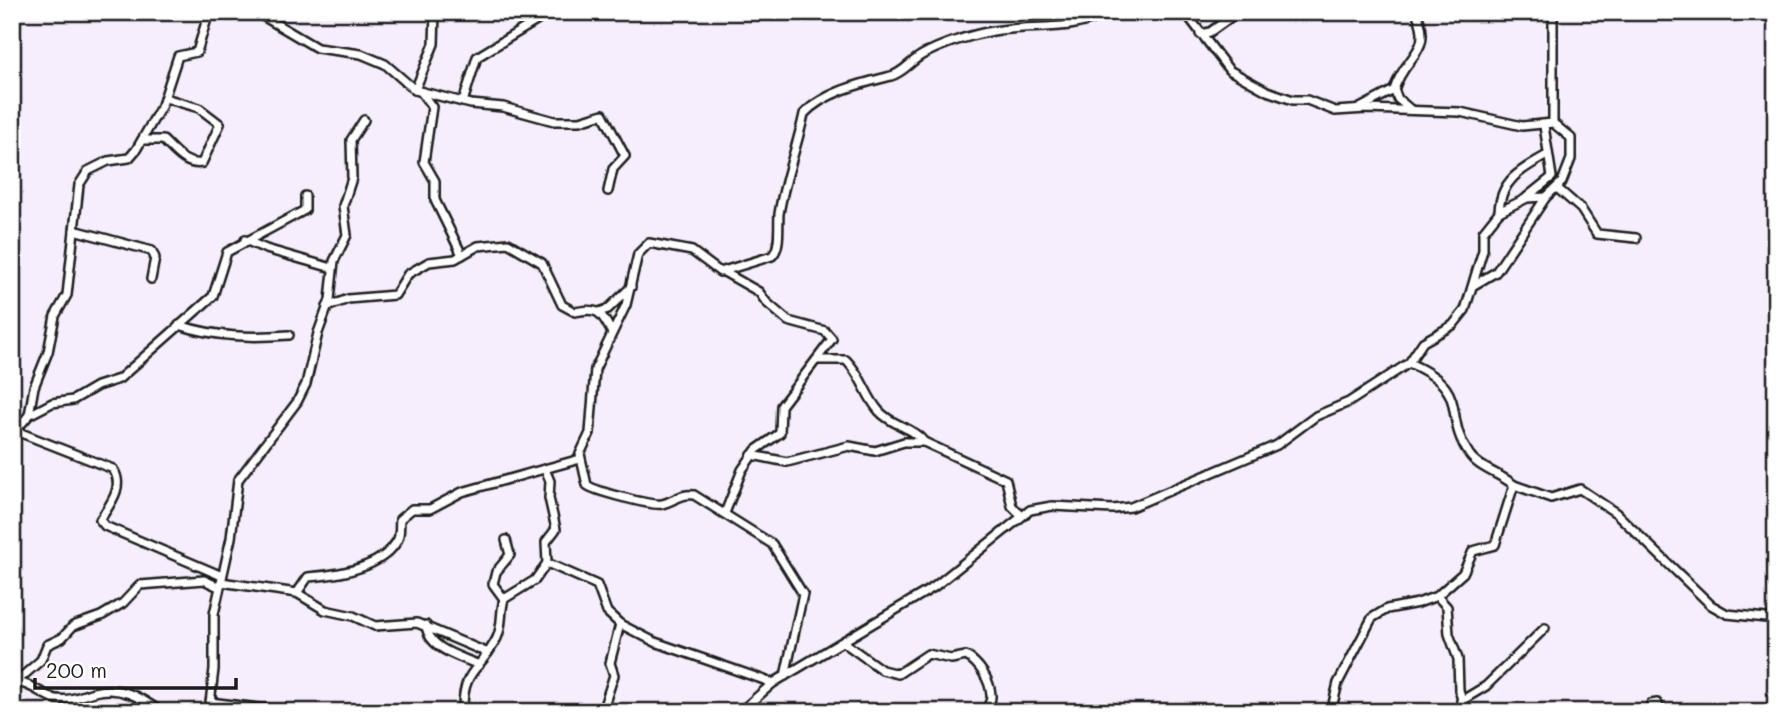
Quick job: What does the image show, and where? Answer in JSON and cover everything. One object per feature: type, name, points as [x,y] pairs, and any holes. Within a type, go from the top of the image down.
[{"type":"street","points":[[29,415],[34,387],[48,352],[55,316],[68,289],[82,178],[88,171],[108,161],[129,158],[143,140],[165,98],[178,56],[197,52],[209,12]]},
{"type":"street","points":[[256,12],[317,48],[361,54],[385,64],[418,91],[432,107],[424,162],[435,181],[435,200],[462,255]]},
{"type":"street","points":[[418,91],[434,44],[435,12]]},
{"type":"street","points":[[463,102],[477,57],[551,12]]},
{"type":"street","points":[[724,272],[775,254],[783,188],[789,177],[804,114],[810,107],[852,87],[894,75],[926,53],[978,34],[1024,27],[1069,25],[1108,12]]},
{"type":"street","points":[[1185,12],[1221,64],[1267,91],[1313,102],[1335,111],[1357,109],[1474,113],[1509,124],[1549,124],[1573,142],[1568,169],[1557,188],[1546,197],[1496,272],[1473,285]]},
{"type":"street","points":[[1200,34],[1210,32],[1238,12]]},
{"type":"street","points":[[1357,109],[1394,90],[1402,68],[1424,37],[1416,12]]},
{"type":"street","points":[[740,712],[773,683],[934,587],[986,547],[1021,515],[1037,508],[1052,506],[1113,509],[1152,500],[1277,445],[1316,415],[1349,402],[1409,363],[1423,342],[1445,331],[1460,317],[1470,300],[1483,250],[1483,232],[1499,212],[1527,198],[1552,177],[1553,166],[1547,155],[1549,124],[1555,111],[1551,74],[1553,12]]},
{"type":"street","points":[[1394,90],[1398,99],[1412,111]]},
{"type":"street","points":[[418,91],[463,102],[503,107],[554,121],[580,121],[603,114],[625,156],[613,169],[608,191]]},
{"type":"street","points":[[143,140],[163,140],[183,159],[194,164],[202,163],[209,154],[220,124],[199,108],[165,98]]},
{"type":"street","points":[[209,712],[214,669],[214,622],[240,474],[303,394],[327,307],[332,268],[347,235],[342,206],[352,178],[351,140],[353,133],[364,120]]},
{"type":"street","points":[[1499,212],[1501,192],[1511,178],[1547,155]]},
{"type":"street","points":[[1557,188],[1581,209],[1597,234],[1604,237],[1636,238]]},
{"type":"street","points":[[221,582],[105,526],[100,520],[117,488],[118,480],[113,469],[14,433],[29,415],[52,403],[72,400],[97,386],[116,382],[213,296],[227,252],[305,210],[305,196]]},
{"type":"street","points":[[1527,198],[1546,197]]},
{"type":"street","points":[[74,230],[152,251],[155,258],[151,279]]},
{"type":"street","points":[[246,240],[266,249],[332,268]]},
{"type":"street","points":[[725,513],[742,470],[752,456],[780,433],[781,406],[832,342],[828,333],[788,321],[766,302],[760,292],[724,272],[715,270],[692,251],[649,243],[638,254],[621,317],[611,331],[605,353],[592,378],[590,433],[581,448],[580,459],[591,489],[653,504],[666,503],[684,494],[694,495],[772,544],[803,591],[803,602],[785,676]]},
{"type":"street","points":[[327,307],[348,299],[395,295],[414,270],[429,262],[462,255],[478,246],[514,244],[542,263],[562,305],[575,313],[592,309],[599,312],[606,318],[611,331]]},
{"type":"street","points":[[599,312],[608,309],[631,287]]},
{"type":"street","points":[[179,325],[216,335],[261,338],[289,335]]},
{"type":"street","points":[[817,360],[846,360],[863,379],[878,410],[899,428],[914,432],[924,442],[1006,480],[1012,506],[1021,515]]},
{"type":"street","points":[[1409,363],[1432,374],[1453,398],[1458,430],[1472,459],[1514,485],[1551,498],[1580,489],[1616,513],[1711,605],[1727,614],[1776,619]]},
{"type":"street","points":[[752,456],[787,462],[849,446],[875,451],[904,442],[924,442]]},
{"type":"street","points":[[297,593],[308,577],[347,573],[379,558],[397,542],[400,519],[412,509],[430,509],[462,492],[580,459]]},
{"type":"street","points":[[504,599],[535,580],[547,563],[547,542],[556,529],[549,498],[550,481],[545,469]]},
{"type":"street","points":[[1331,712],[1338,683],[1372,618],[1387,609],[1419,603],[1437,596],[1463,573],[1473,551],[1495,545],[1514,485]]},
{"type":"street","points":[[463,712],[466,681],[488,653],[500,629],[504,599],[493,584],[496,572],[510,555],[506,540]]},
{"type":"street","points":[[547,563],[597,585],[607,612],[620,624],[655,642],[773,683]]},
{"type":"street","points":[[14,682],[41,660],[47,645],[62,638],[73,626],[117,607],[135,587],[150,583],[172,584],[204,580],[297,593],[325,610],[353,616],[375,626],[426,625],[488,653]]},
{"type":"street","points":[[1437,596],[1447,607],[1449,634],[1456,650],[1461,701],[1466,712]]},
{"type":"street","points":[[602,712],[614,675],[610,663],[620,624]]},
{"type":"street","points":[[426,625],[427,635],[432,642],[479,665]]},
{"type":"street","points":[[1461,701],[1486,686],[1545,628]]},
{"type":"street","points":[[844,642],[855,653],[891,674],[905,671],[928,654],[951,659],[966,656],[979,666],[988,683],[991,696],[986,712]]},
{"type":"street","points":[[14,682],[35,686],[55,699],[75,700],[95,692],[122,691],[137,696],[160,712]]},
{"type":"street","points":[[210,702],[244,710],[291,712]]},
{"type":"street","points":[[1651,704],[1657,703],[1662,712]]}]
